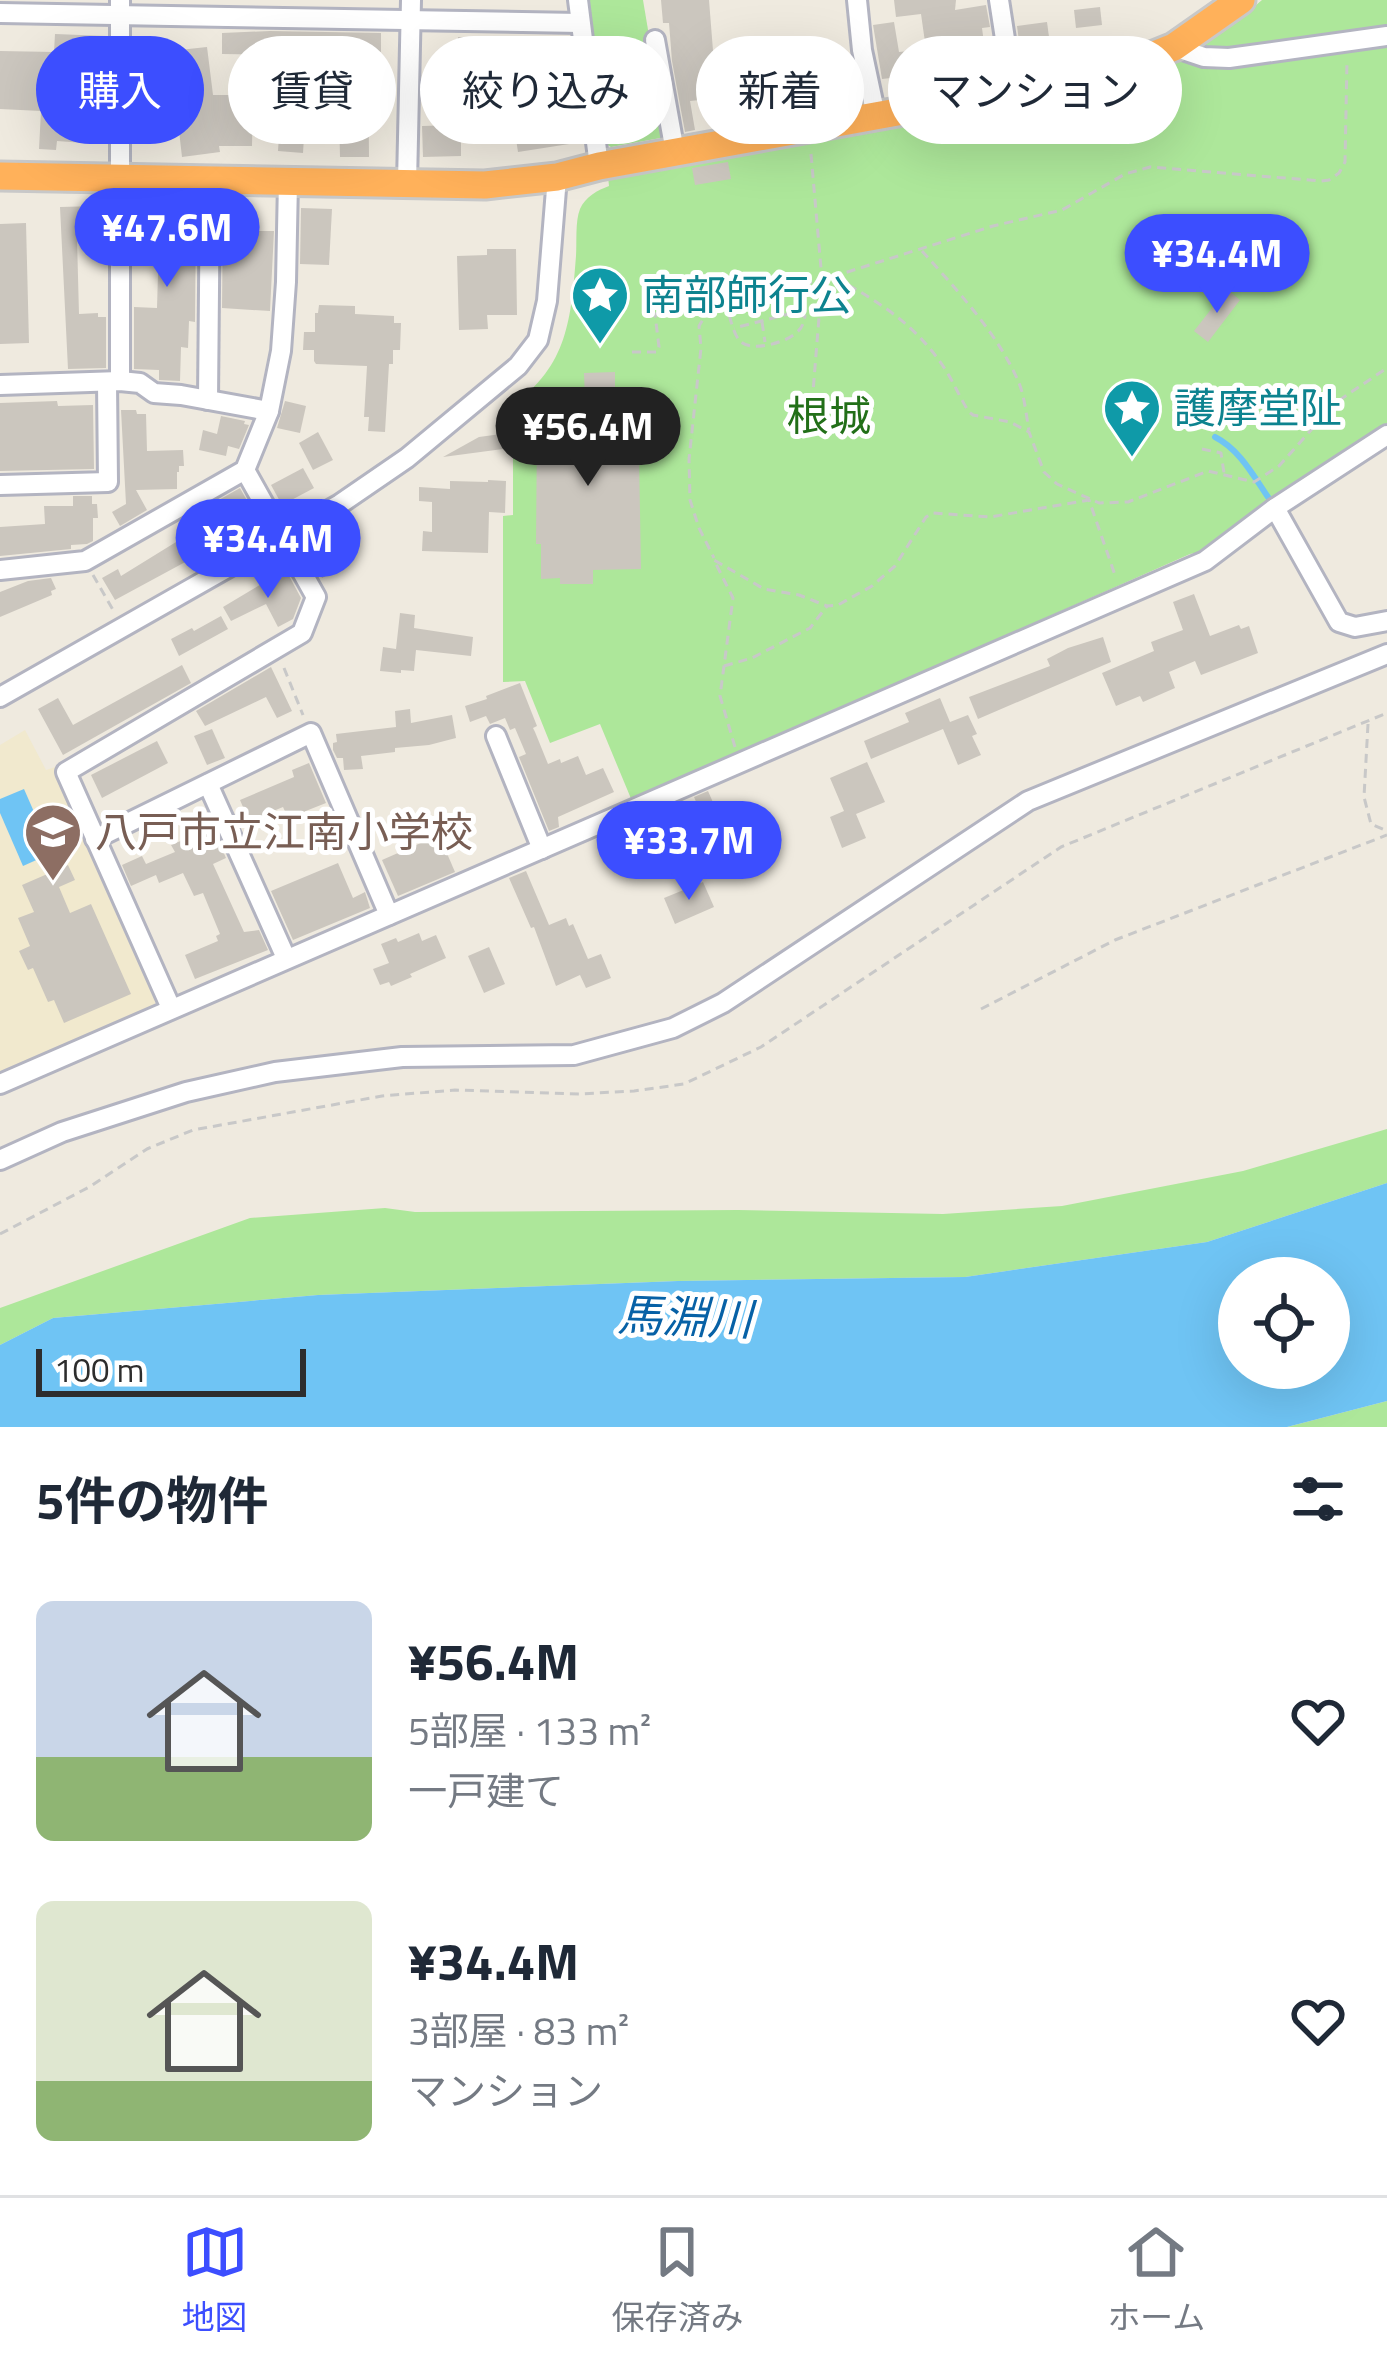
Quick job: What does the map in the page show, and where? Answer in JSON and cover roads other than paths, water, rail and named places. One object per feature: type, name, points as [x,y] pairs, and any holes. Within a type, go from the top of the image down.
[{"type":"highway","points":[[1182,41],[1236,2]]},
{"type":"highway","points":[[0,176],[484,185],[557,177],[888,114]]},
{"type":"street","points":[[407,183],[411,0]]},
{"type":"street","points":[[578,0],[599,166]]},
{"type":"street","points":[[857,0],[876,116]]},
{"type":"street","points":[[998,0],[1004,36]]},
{"type":"street","points":[[0,13],[120,7],[231,9],[410,22],[580,23]]},
{"type":"street","points":[[0,485],[108,482],[121,178],[120,7]]},
{"type":"street","points":[[1182,50],[1229,58],[1387,36]]},
{"type":"street","points":[[672,131],[676,152]]},
{"type":"street","points":[[0,697],[340,504],[407,458],[518,366],[538,340],[548,302],[557,177]]},
{"type":"street","points":[[208,400],[210,180]]},
{"type":"street","points":[[0,570],[86,561],[245,470],[269,411],[281,351],[288,181]]},
{"type":"street","points":[[0,385],[140,383],[154,393],[269,411]]},
{"type":"street","points":[[0,1084],[1205,561],[1275,508],[1387,435]]},
{"type":"street","points":[[171,1008],[66,772],[302,633],[316,597],[245,470]]},
{"type":"street","points":[[1275,508],[1339,622],[1355,627],[1387,621]]},
{"type":"street","points":[[0,1160],[62,1132],[185,1092],[275,1072],[402,1057],[574,1055],[674,1028],[723,1003],[1028,801],[1387,654]]},
{"type":"street","points":[[95,839],[310,733],[388,916]]},
{"type":"street","points":[[496,736],[542,849]]},
{"type":"street","points":[[208,784],[286,958]]},
{"type":"water","points":[[24,789],[52,853],[23,866],[0,813],[0,799]]},
{"type":"water","name":"馬淵川","points":[[1387,1183],[1387,1401],[1287,1427],[0,1427],[0,1345],[53,1318],[318,1295],[678,1281],[965,1277],[1207,1242]]},
{"type":"waterway","points":[[1215,437],[1238,455],[1268,497]]},
{"type":"place","name":"南部師行公","points":[[600,346]]},
{"type":"place","name":"護摩堂阯","points":[[1132,459]]},
{"type":"place","name":"八戸市立江南小学校","points":[[53,883]]},
{"type":"park label","name":"根城","points":[[829,416]]}]
